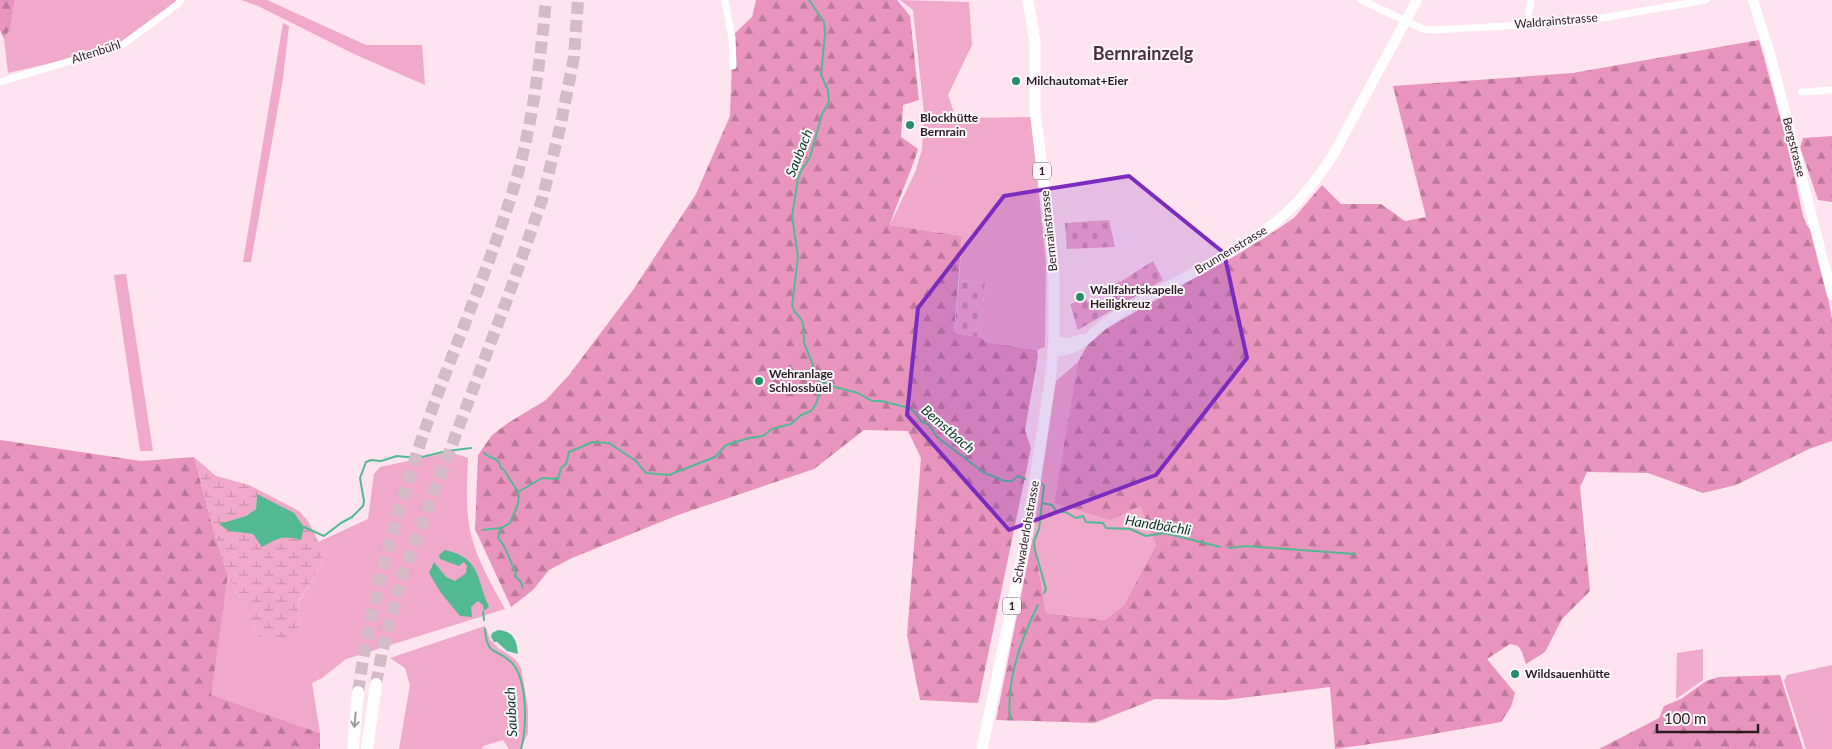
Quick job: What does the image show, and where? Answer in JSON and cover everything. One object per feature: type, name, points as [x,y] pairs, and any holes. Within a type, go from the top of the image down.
[{"type":"highway","points":[[367,749],[376,684]]},
{"type":"highway","points":[[353,749],[358,692]]},
{"type":"main road","name":"Bernrainstrasse","points":[[1028,0],[1036,49],[1035,110],[1054,280],[1054,346],[1051,372]]},
{"type":"main road","name":"Brunnenstrasse","points":[[1054,346],[1071,343],[1087,337],[1112,318],[1262,233],[1292,208],[1333,155],[1417,0]]},
{"type":"main road","name":"Bergstrasse","points":[[1753,0],[1771,57],[1832,294]]},
{"type":"main road","name":"Schwaderlohstrasse","points":[[982,749],[1025,543],[1051,372]]},
{"type":"street","name":"Altenbühl","points":[[0,82],[121,46],[178,4],[180,0]]},
{"type":"street","points":[[725,0],[732,38],[733,66]]},
{"type":"street","name":"Waldrainstrasse","points":[[1361,0],[1429,30],[1596,19],[1706,0]]},
{"type":"street","points":[[1527,24],[1530,0]]},
{"type":"street","points":[[1802,92],[1832,90]]},
{"type":"highlighted area","points":[[1129,176],[1224,253],[1247,358],[1156,475],[1009,530],[907,415],[918,308],[1004,196]]},
{"type":"green space","points":[[0,0],[15,0],[10,29],[4,39],[0,30]]},
{"type":"green space","points":[[15,0],[178,0],[119,44],[73,58],[8,73],[4,39],[10,29]]},
{"type":"green space","points":[[241,0],[267,0],[366,45],[422,45],[425,85],[354,54],[258,6]]},
{"type":"green space","points":[[756,0],[897,0],[910,16],[919,100],[903,105],[901,137],[918,149],[890,225],[962,236],[954,333],[980,337],[987,342],[1037,350],[1038,356],[1025,430],[1031,448],[978,703],[920,700],[907,635],[921,458],[908,431],[864,430],[814,469],[678,515],[572,558],[549,570],[533,590],[511,607],[475,529],[478,455],[492,435],[546,400],[569,375],[633,290],[696,194],[730,116],[733,35],[752,17]]},
{"type":"green space","points":[[900,0],[969,2],[972,45],[948,95],[956,118],[1031,117],[1046,263],[1045,347],[1037,350],[987,342],[980,337],[985,283],[959,281],[962,236],[890,225],[916,170],[922,149],[924,113],[913,10]]},
{"type":"green space","points":[[283,23],[289,26],[283,78],[251,262],[243,262]]},
{"type":"green space","points":[[1759,40],[1785,135],[1802,213],[1812,231],[1824,276],[1832,319],[1832,441],[1809,449],[1736,485],[1703,493],[1648,473],[1587,472],[1580,487],[1590,591],[1562,619],[1545,652],[1526,664],[1518,646],[1510,644],[1487,659],[1515,693],[1511,707],[1501,722],[1335,749],[1330,687],[1225,700],[1155,699],[1094,723],[996,720],[1033,536],[1046,613],[1105,620],[1124,605],[1156,545],[1140,506],[1110,520],[1054,503],[1078,362],[1092,337],[1264,238],[1294,218],[1322,185],[1341,204],[1381,204],[1405,221],[1426,217],[1393,86],[1573,73]]},
{"type":"green space","points":[[1832,136],[1832,202],[1818,200],[1800,147],[1803,138]]},
{"type":"green space","points":[[1109,220],[1115,247],[1067,249],[1065,223]]},
{"type":"green space","points":[[1153,261],[1163,280],[1078,330],[1070,304],[1086,299],[1088,302],[1099,299],[1102,304],[1114,299],[1110,286]]},
{"type":"green space","points":[[126,274],[153,451],[140,451],[114,275]]},
{"type":"green space","points":[[959,281],[985,283],[980,337],[954,333]]},
{"type":"green space","points":[[1078,362],[1054,503],[1140,506],[1156,545],[1124,605],[1105,620],[1046,613],[1033,536],[1056,381]]},
{"type":"green space","points":[[0,440],[141,461],[194,457],[216,539],[228,575],[211,695],[320,733],[320,749],[0,749]]},
{"type":"green space","points":[[450,452],[468,458],[467,506],[471,535],[481,564],[505,609],[346,659],[322,678],[312,683],[320,733],[210,695],[228,575],[248,612],[260,641],[300,629],[298,603],[318,571],[324,553],[318,542],[368,519],[374,474],[380,467]]},
{"type":"green space","points":[[194,457],[216,476],[249,485],[299,511],[308,521],[324,553],[318,571],[298,602],[300,629],[284,641],[260,641],[248,612],[228,575],[216,539]],"holes":[[[257,495],[289,536],[278,538],[262,546],[253,534],[229,531],[220,524],[246,516],[256,509]]]},
{"type":"green space","points":[[485,626],[490,639],[498,648],[515,659],[521,668],[528,708],[528,733],[521,749],[509,749],[503,740],[483,746],[482,749],[399,749],[410,685],[405,668],[390,658]]},
{"type":"green space","points":[[1703,649],[1703,680],[1676,699],[1677,653]]},
{"type":"green space","points":[[1832,665],[1832,749],[1806,749],[1784,681],[1787,675]]},
{"type":"green space","points":[[1780,675],[1803,749],[1599,749],[1659,718],[1664,706],[1681,699],[1706,681],[1719,677]]},
{"type":"shaded area","points":[[257,494],[294,513],[304,527],[301,540],[281,538],[262,547],[253,534],[229,531],[219,524],[246,516],[256,509]]},
{"type":"shaded area","points":[[445,550],[465,558],[476,571],[489,607],[484,611],[483,605],[478,601],[471,607],[472,617],[460,616],[441,593],[429,573],[434,562],[446,577],[455,581],[466,573],[467,566],[464,562],[459,566],[440,559],[439,555]]},
{"type":"shaded area","points":[[498,630],[511,634],[517,644],[518,654],[507,651],[497,642],[494,642],[491,637],[492,633]]},
{"type":"waterway","name":"Saubach","points":[[809,0],[824,22],[825,34],[821,75],[828,90],[829,102],[822,114],[810,157],[798,179],[792,216],[798,257],[792,305],[803,324],[804,343],[813,365],[813,374],[815,378],[831,386],[858,393],[872,401],[881,401],[909,408],[915,412],[921,421],[929,425],[937,437],[983,472],[1004,481],[1012,481],[1018,476],[1025,479]]},
{"type":"waterway","name":"Saubach","points":[[484,453],[499,462],[501,468],[518,492],[542,478],[558,479],[561,468],[566,464],[569,452],[593,442],[609,443],[636,461],[646,473],[669,475],[715,457],[726,445],[763,436],[772,429],[791,424],[801,415],[811,411],[825,382]]},
{"type":"waterway","points":[[304,527],[324,536],[352,517],[363,506],[364,501],[360,478],[366,462],[371,460],[381,461],[397,456],[418,458],[447,451],[471,448]]},
{"type":"waterway","name":"Bemstbach","points":[[1042,484],[1044,486],[1039,529],[1034,541],[1046,589],[1044,593]]},
{"type":"waterway","name":"Saubach","points":[[518,492],[518,505],[510,523],[501,528],[498,538],[504,546],[516,572],[515,576],[521,582],[523,588]]},
{"type":"waterway","name":"Handbächli","points":[[1042,503],[1052,505],[1057,512],[1066,512],[1076,518],[1083,516],[1086,522],[1103,523],[1106,528],[1130,529],[1146,536],[1165,533],[1220,547]]},
{"type":"waterway","points":[[482,530],[501,528]]},
{"type":"waterway","name":"Handbächli","points":[[1229,548],[1246,546],[1355,554]]},
{"type":"waterway","name":"Bemstbach","points":[[1010,719],[1010,690],[1016,660],[1038,605]]},
{"type":"waterway","points":[[483,612],[484,620]]},
{"type":"waterway","name":"Saubach","points":[[485,629],[490,648],[512,663],[521,681],[525,704],[521,749]]},
{"type":"tunnel","points":[[358,692],[375,599],[408,480],[429,417],[491,255],[520,167],[534,96],[546,0]]},
{"type":"tunnel","points":[[376,684],[382,652],[403,574],[508,297],[542,200],[560,128],[574,57],[578,0]]},
{"type":"place","name":"Milchautomat+Eier","points":[[1016,81]]},
{"type":"place","name":"Blockhütte Bernrain","points":[[910,125]]},
{"type":"place","name":"Wallfahrtskapelle Heiligkreuz","points":[[1080,297]]},
{"type":"place","name":"Wehranlage Schlossbüel","points":[[759,381]]},
{"type":"place","name":"Wildsauenhütte","points":[[1515,674]]},
{"type":"district","name":"Bernrainzelg","points":[[1143,54]]}]
